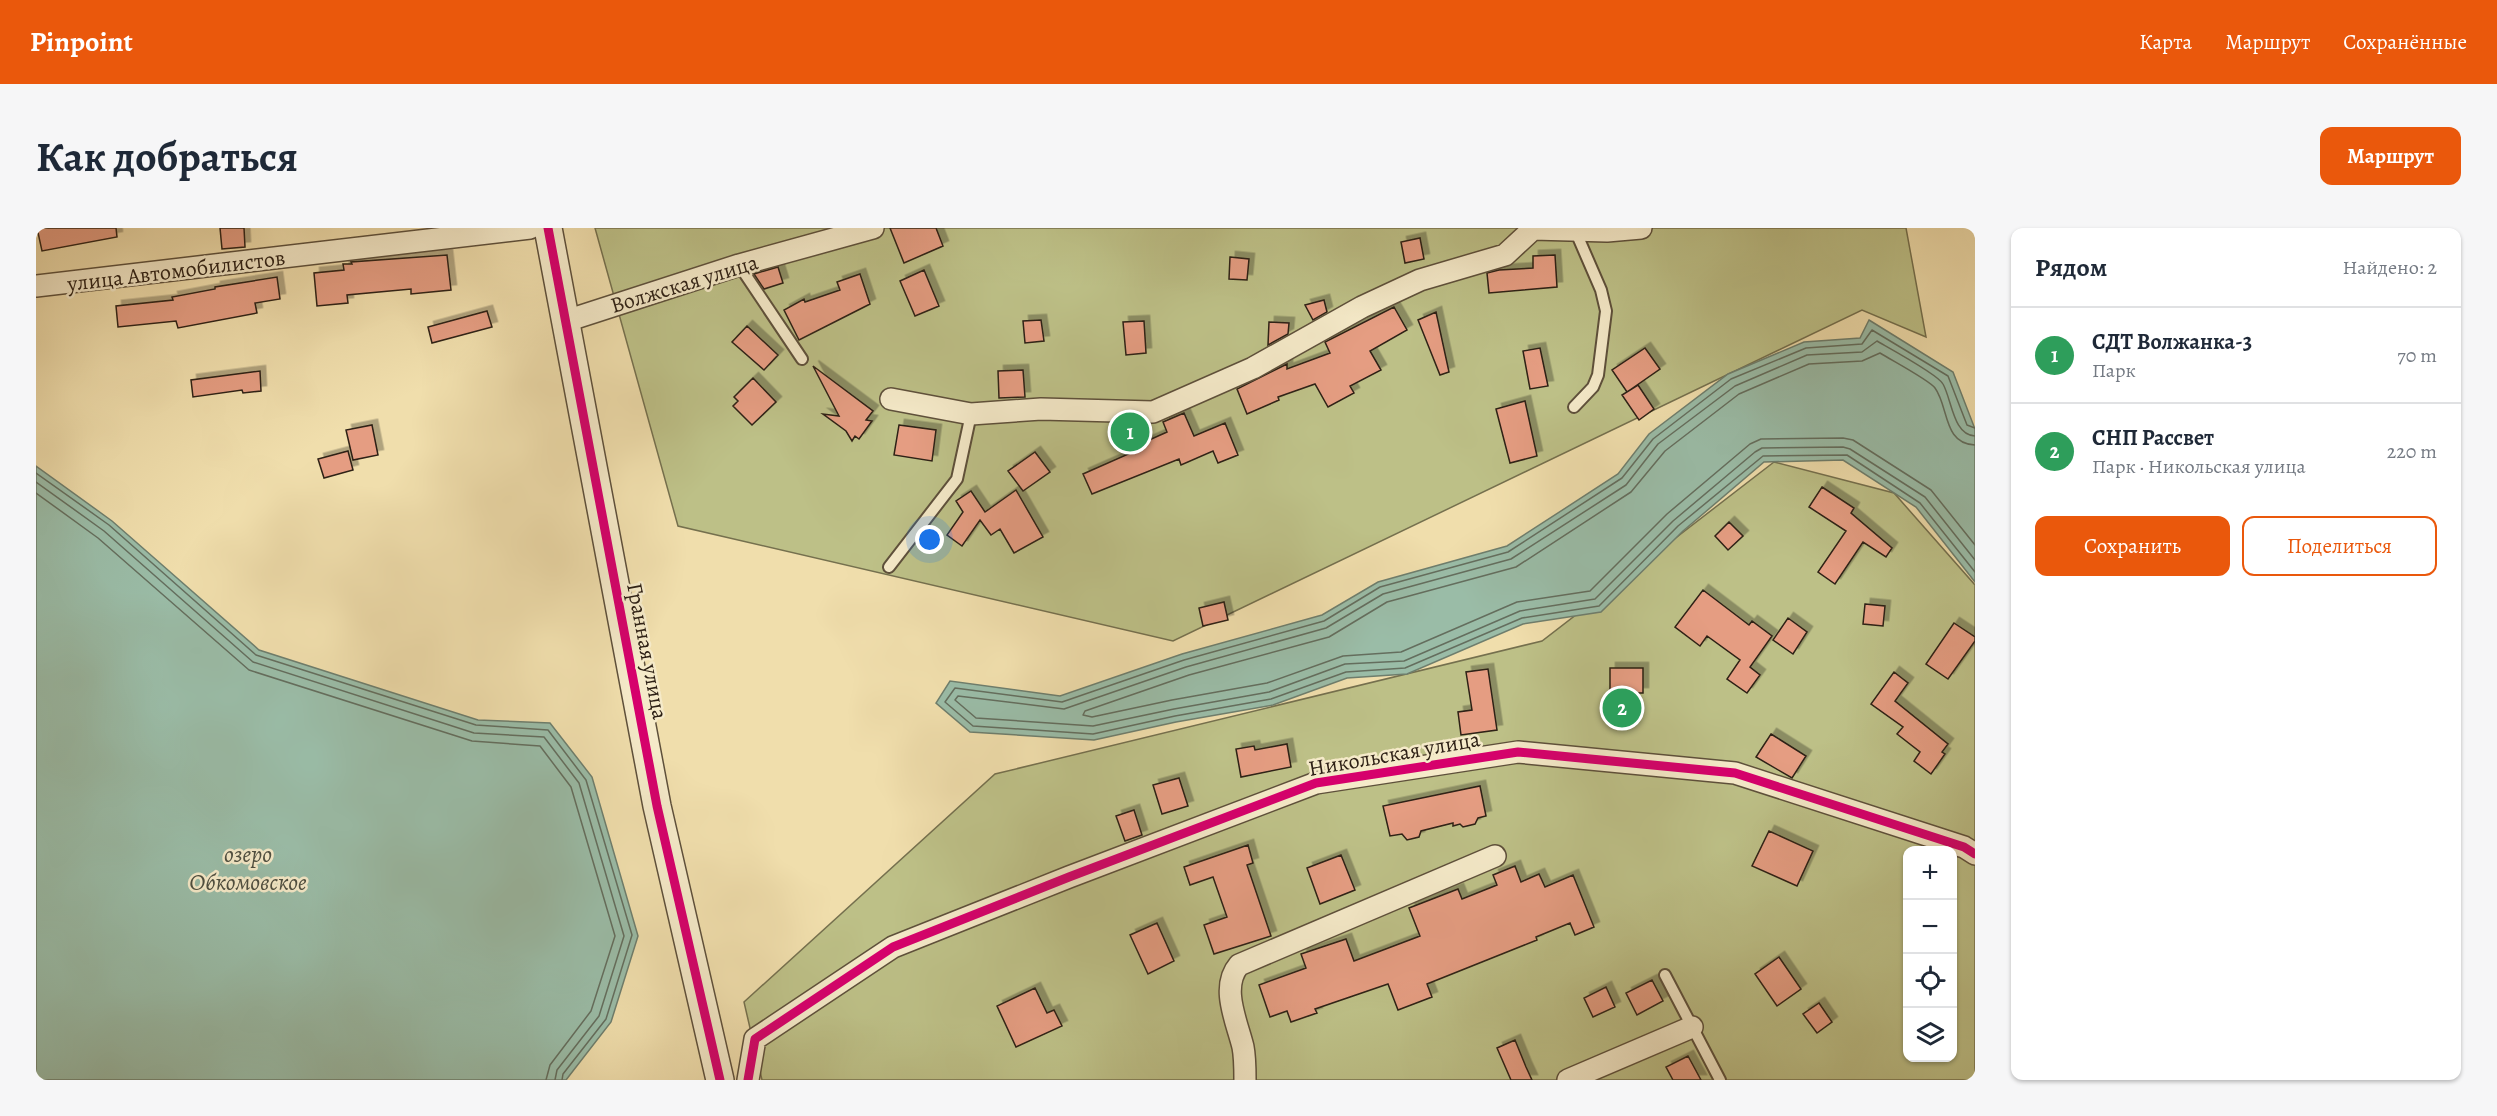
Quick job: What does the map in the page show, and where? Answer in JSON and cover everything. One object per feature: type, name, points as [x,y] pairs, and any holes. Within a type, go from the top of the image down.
[{"type":"street","name":"улица Автомобилистов","points":[[36,286],[530,228]]},
{"type":"street","name":"Гранная улица","points":[[548,228],[657,806],[720,1080]]},
{"type":"street","name":"Волжская улица","points":[[566,321],[739,265],[873,228]]},
{"type":"street","points":[[891,399],[972,414],[1041,409],[1153,412],[1253,368],[1362,307],[1420,280],[1505,255],[1532,229],[1641,228]]},
{"type":"street","name":"Никольская улица","points":[[748,1080],[755,1039],[893,947],[1317,783],[1518,752],[1735,773],[1964,847],[1975,854]]},
{"type":"street","points":[[1245,1080],[1244,1050],[1232,1009],[1230,987],[1231,974],[1239,965],[1495,856]]},
{"type":"street","points":[[1568,1080],[1692,1027]]},
{"type":"lane","points":[[1574,407],[1593,387],[1599,375],[1605,311],[1601,290],[1575,230]]},
{"type":"lane","points":[[739,265],[802,359]]},
{"type":"lane","points":[[889,567],[957,479],[972,414]]},
{"type":"lane","points":[[1665,975],[1720,1080]]},
{"type":"green space","points":[[595,228],[1906,228],[1926,337],[1862,310],[1173,641],[678,526]]},
{"type":"green space","points":[[1774,462],[1894,493],[1975,585],[1975,1080],[762,1080],[744,1002],[995,774],[1542,641]]},
{"type":"water","points":[[1869,320],[1953,372],[1975,429],[1975,582],[1916,507],[1843,460],[1764,462],[1683,531],[1601,612],[1523,624],[1407,674],[1347,678],[1273,705],[1176,722],[1094,740],[970,732],[936,703],[950,681],[1060,696],[1182,654],[1322,615],[1378,582],[1507,546],[1618,474],[1649,434],[1728,374],[1804,342],[1860,338]]},
{"type":"water","name":"озеро Обкомовское","points":[[36,466],[112,521],[259,650],[478,720],[550,723],[592,777],[638,936],[611,1022],[566,1080],[36,1080]]},
{"type":"building","points":[[37,228],[116,228],[117,237],[42,251]]},
{"type":"building","points":[[220,228],[244,228],[245,247],[222,249]]},
{"type":"building","points":[[890,228],[936,228],[943,246],[904,263]]},
{"type":"building","points":[[1420,238],[1424,259],[1405,263],[1401,242]]},
{"type":"building","points":[[447,255],[451,290],[411,294],[411,289],[347,295],[348,303],[317,306],[314,273],[344,270],[343,264],[352,264],[351,262]]},
{"type":"building","points":[[1555,255],[1557,287],[1489,293],[1487,273],[1533,268],[1533,256]]},
{"type":"building","points":[[1230,257],[1249,259],[1247,280],[1229,279]]},
{"type":"building","points":[[778,267],[783,283],[764,289],[754,274]]},
{"type":"building","points":[[924,270],[939,306],[915,316],[900,281]]},
{"type":"building","points":[[860,274],[870,304],[799,340],[784,310],[804,299],[805,302],[840,290],[837,282]]},
{"type":"building","points":[[277,277],[280,299],[255,303],[257,313],[178,328],[176,321],[118,327],[116,306],[173,300],[172,297],[215,289],[215,287]]},
{"type":"building","points":[[1324,300],[1327,312],[1313,320],[1305,305]]},
{"type":"building","points":[[1394,307],[1407,330],[1370,351],[1381,370],[1350,386],[1354,393],[1328,407],[1315,384],[1278,397],[1279,400],[1247,414],[1237,389],[1287,364],[1287,369],[1330,353],[1325,342]]},
{"type":"building","points":[[487,311],[492,327],[432,343],[428,327]]},
{"type":"building","points":[[1436,312],[1449,372],[1440,375],[1418,320]]},
{"type":"building","points":[[1041,320],[1044,341],[1025,343],[1023,321]]},
{"type":"building","points":[[1144,321],[1146,353],[1126,355],[1123,322]]},
{"type":"building","points":[[1269,322],[1289,323],[1288,334],[1268,345]]},
{"type":"building","points":[[747,326],[778,355],[764,370],[732,342]]},
{"type":"building","points":[[1540,348],[1548,386],[1530,389],[1523,351]]},
{"type":"building","points":[[1645,348],[1660,369],[1627,392],[1612,370]]},
{"type":"building","points":[[813,366],[873,411],[866,420],[872,421],[859,439],[855,436],[852,441],[846,431],[823,414],[839,416]]},
{"type":"building","points":[[1023,370],[1025,397],[999,398],[998,371]]},
{"type":"building","points":[[260,371],[261,391],[243,393],[242,390],[193,397],[191,380]]},
{"type":"building","points":[[753,378],[776,402],[752,425],[733,406],[738,401],[734,397]]},
{"type":"building","points":[[1638,385],[1654,409],[1639,420],[1622,395]]},
{"type":"building","points":[[1525,401],[1537,456],[1510,463],[1496,409]]},
{"type":"building","points":[[1184,413],[1194,436],[1225,423],[1238,455],[1218,463],[1213,451],[1181,465],[1179,459],[1092,494],[1083,474],[1133,452],[1131,448],[1167,432],[1163,422]]},
{"type":"building","points":[[372,425],[378,455],[353,460],[346,430]]},
{"type":"building","points":[[899,425],[936,430],[932,461],[894,455]]},
{"type":"building","points":[[348,451],[353,470],[324,478],[318,459]]},
{"type":"building","points":[[1035,452],[1050,472],[1023,491],[1008,471]]},
{"type":"building","points":[[1822,487],[1854,508],[1851,513],[1892,548],[1886,557],[1863,542],[1835,584],[1818,572],[1846,531],[1809,507]]},
{"type":"building","points":[[1016,490],[1043,537],[1014,553],[1000,529],[991,535],[980,520],[962,546],[947,535],[963,512],[956,501],[971,491],[985,512]]},
{"type":"building","points":[[1729,522],[1743,536],[1728,550],[1715,536]]},
{"type":"building","points":[[1703,590],[1749,625],[1752,621],[1772,636],[1750,667],[1760,675],[1747,693],[1727,679],[1740,660],[1707,636],[1700,646],[1675,627]]},
{"type":"building","points":[[1224,602],[1228,620],[1203,626],[1199,608]]},
{"type":"building","points":[[1865,604],[1885,606],[1883,626],[1863,624]]},
{"type":"building","points":[[1788,618],[1807,632],[1793,654],[1773,640]]},
{"type":"building","points":[[1954,623],[1975,637],[1975,641],[1948,679],[1926,664]]},
{"type":"building","points":[[1610,668],[1643,668],[1643,693],[1610,693]]},
{"type":"building","points":[[1488,669],[1497,730],[1461,735],[1458,712],[1472,710],[1466,672]]},
{"type":"building","points":[[1894,672],[1908,683],[1895,701],[1948,744],[1942,752],[1945,754],[1931,774],[1914,761],[1920,752],[1897,734],[1903,727],[1871,704]]},
{"type":"building","points":[[1771,734],[1806,756],[1792,778],[1756,757]]},
{"type":"building","points":[[1287,744],[1291,767],[1241,777],[1236,749],[1254,746],[1255,750]]},
{"type":"building","points":[[1179,778],[1188,806],[1162,814],[1153,785]]},
{"type":"building","points":[[1480,786],[1486,816],[1478,818],[1475,824],[1463,827],[1460,824],[1453,826],[1453,823],[1421,831],[1419,837],[1407,840],[1402,834],[1390,836],[1383,806]]},
{"type":"building","points":[[1134,810],[1142,835],[1125,841],[1116,816]]},
{"type":"building","points":[[1769,831],[1813,851],[1797,886],[1752,866]]},
{"type":"building","points":[[1248,845],[1253,863],[1247,865],[1271,936],[1214,954],[1204,925],[1227,917],[1213,877],[1190,885],[1184,867]]},
{"type":"building","points":[[1341,855],[1355,890],[1320,904],[1307,868]]},
{"type":"building","points":[[1515,866],[1521,882],[1539,874],[1545,887],[1573,875],[1594,927],[1575,935],[1570,923],[1536,937],[1537,940],[1427,984],[1432,997],[1398,1010],[1388,984],[1315,1009],[1317,1013],[1291,1022],[1287,1011],[1270,1017],[1259,985],[1306,968],[1301,954],[1346,939],[1354,961],[1420,936],[1409,908],[1458,889],[1462,899],[1497,885],[1493,875]]},
{"type":"building","points":[[1157,923],[1174,961],[1148,974],[1130,935]]},
{"type":"building","points":[[1779,957],[1801,989],[1777,1006],[1755,974]]},
{"type":"building","points":[[1652,980],[1663,1001],[1637,1015],[1626,993]]},
{"type":"building","points":[[1606,987],[1615,1007],[1593,1017],[1584,998]]},
{"type":"building","points":[[1035,988],[1047,1013],[1054,1010],[1062,1026],[1016,1047],[997,1006]]},
{"type":"building","points":[[1819,1003],[1832,1022],[1817,1033],[1803,1014]]},
{"type":"building","points":[[1515,1040],[1532,1080],[1511,1080],[1497,1048]]},
{"type":"building","points":[[1688,1056],[1701,1080],[1673,1080],[1666,1067]]},
{"type":"cycle path","points":[[548,228],[657,806],[720,1080]]},
{"type":"cycle path","points":[[748,1080],[755,1039],[893,947],[1316,783],[1518,752],[1735,773],[1964,847],[1975,854]]},
{"type":"place","name":"СДТ Волжанка-3","points":[[1130,432]]},
{"type":"place","name":"СНП Рассвет","points":[[1622,708]]}]
